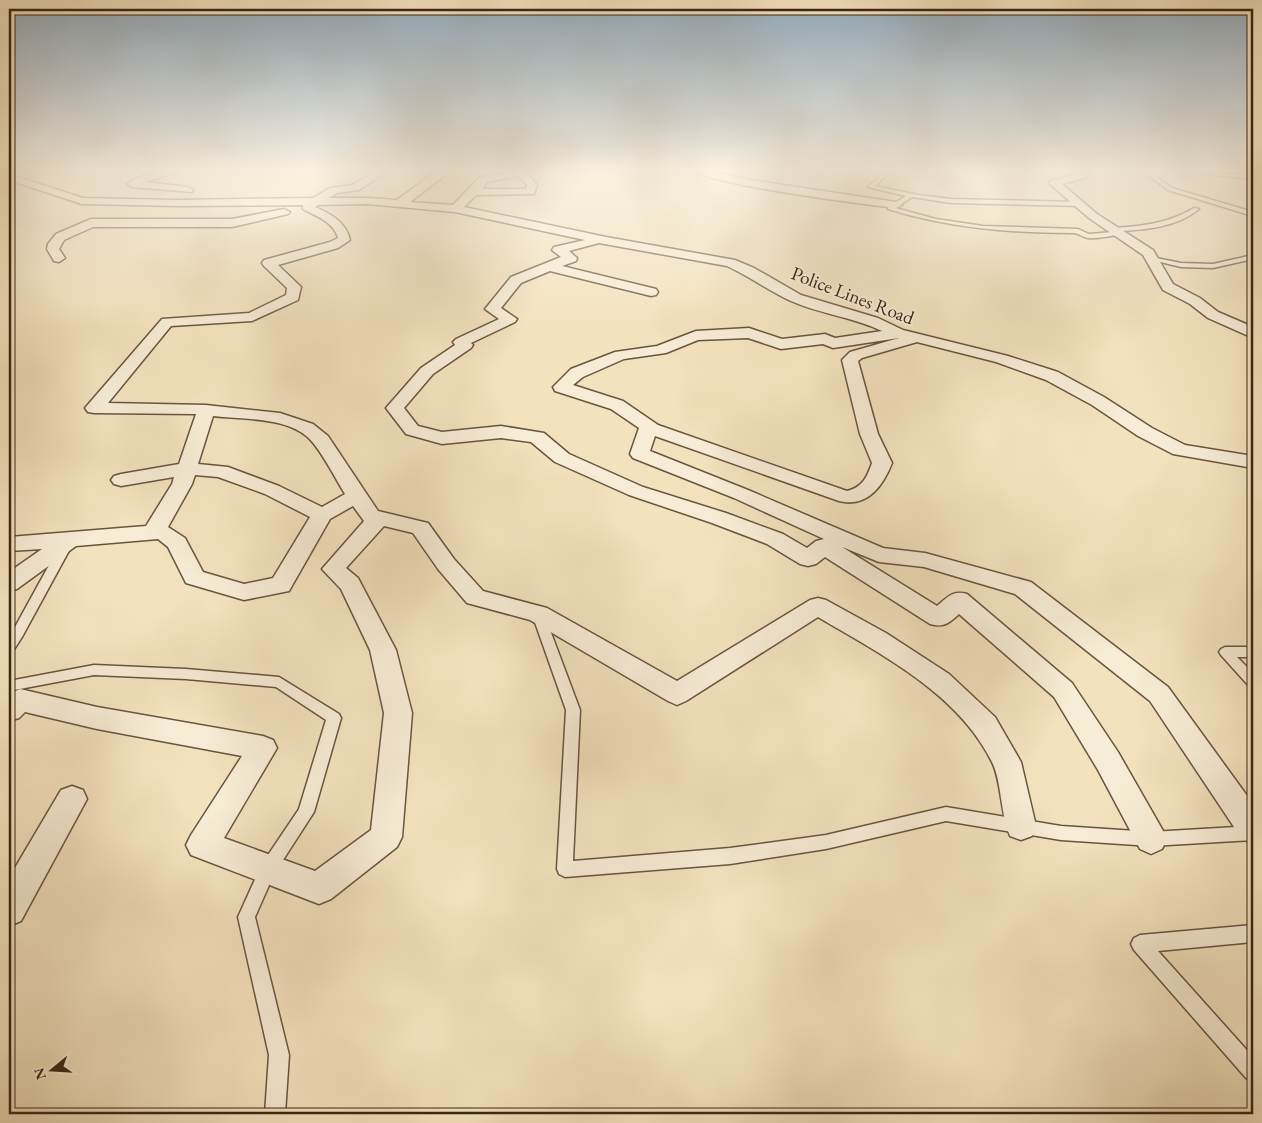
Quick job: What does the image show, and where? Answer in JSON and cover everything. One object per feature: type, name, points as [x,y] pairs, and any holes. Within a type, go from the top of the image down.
[{"type":"street","points":[[59,258],[53,249],[54,244],[60,237],[92,224],[234,222]]},
{"type":"street","points":[[333,222],[344,232],[344,240],[334,246],[269,263],[294,287],[293,297],[252,317],[167,322],[94,408],[206,410],[280,418],[307,428],[321,440],[356,496],[371,516],[420,528],[446,564],[475,597],[538,614],[677,694],[818,606],[877,640],[940,681],[985,725],[1007,762],[1021,826]]},
{"type":"street","name":"Police Lines Road","points":[[519,222],[602,240],[730,263],[749,271],[796,298],[873,321],[907,336],[1002,359],[1052,376],[1098,401],[1145,432],[1180,450],[1253,462]]},
{"type":"street","points":[[1103,222],[1148,253],[1168,287],[1195,301],[1213,316],[1253,333]]},
{"type":"street","points":[[602,240],[558,250],[571,258],[516,280],[492,309],[510,319],[461,342],[465,345],[428,371],[396,408],[412,430],[442,438],[501,432],[537,437],[562,458],[628,488],[775,539],[808,559],[824,546],[939,618],[959,600],[1063,690],[1108,760],[1150,839]]},
{"type":"street","points":[[549,267],[651,292]]},
{"type":"street","points":[[749,333],[781,344],[825,339],[833,343],[907,336],[856,355],[850,360],[869,434],[882,463],[874,484],[862,494],[846,497],[648,427],[617,405],[561,386],[577,373],[621,355],[660,350],[696,336],[749,333]]},
{"type":"street","points":[[153,533],[182,484],[206,410]]},
{"type":"street","points":[[648,427],[640,454],[741,494],[879,555],[925,560],[1023,588],[1159,694],[1253,828]]},
{"type":"street","points":[[121,480],[186,469],[221,471],[272,490],[322,516]]},
{"type":"street","points":[[9,544],[162,532],[177,543],[194,577],[244,592],[281,585],[322,516],[356,496]]},
{"type":"street","points":[[9,710],[20,700],[97,718],[263,748],[202,845],[319,888],[386,837],[398,712],[383,650],[350,584],[333,569],[379,518]]},
{"type":"street","points":[[9,583],[69,540]]},
{"type":"street","points":[[9,909],[72,799]]},
{"type":"lane","points":[[957,222],[999,229],[1078,231],[1088,236],[1152,227],[1168,222]]},
{"type":"lane","points":[[1151,259],[1181,265],[1213,266],[1253,257]]},
{"type":"lane","points":[[9,648],[69,540]]},
{"type":"lane","points":[[538,614],[573,710],[565,869],[739,855],[826,842],[946,814],[1061,833],[1150,839],[1253,834]]},
{"type":"lane","points":[[1253,652],[1225,652],[1253,681]]},
{"type":"lane","points":[[9,686],[94,670],[186,674],[280,682],[334,718],[306,812],[268,869],[246,918],[279,1056],[275,1114]]},
{"type":"lane","points":[[1253,933],[1140,944],[1253,1071]]}]
